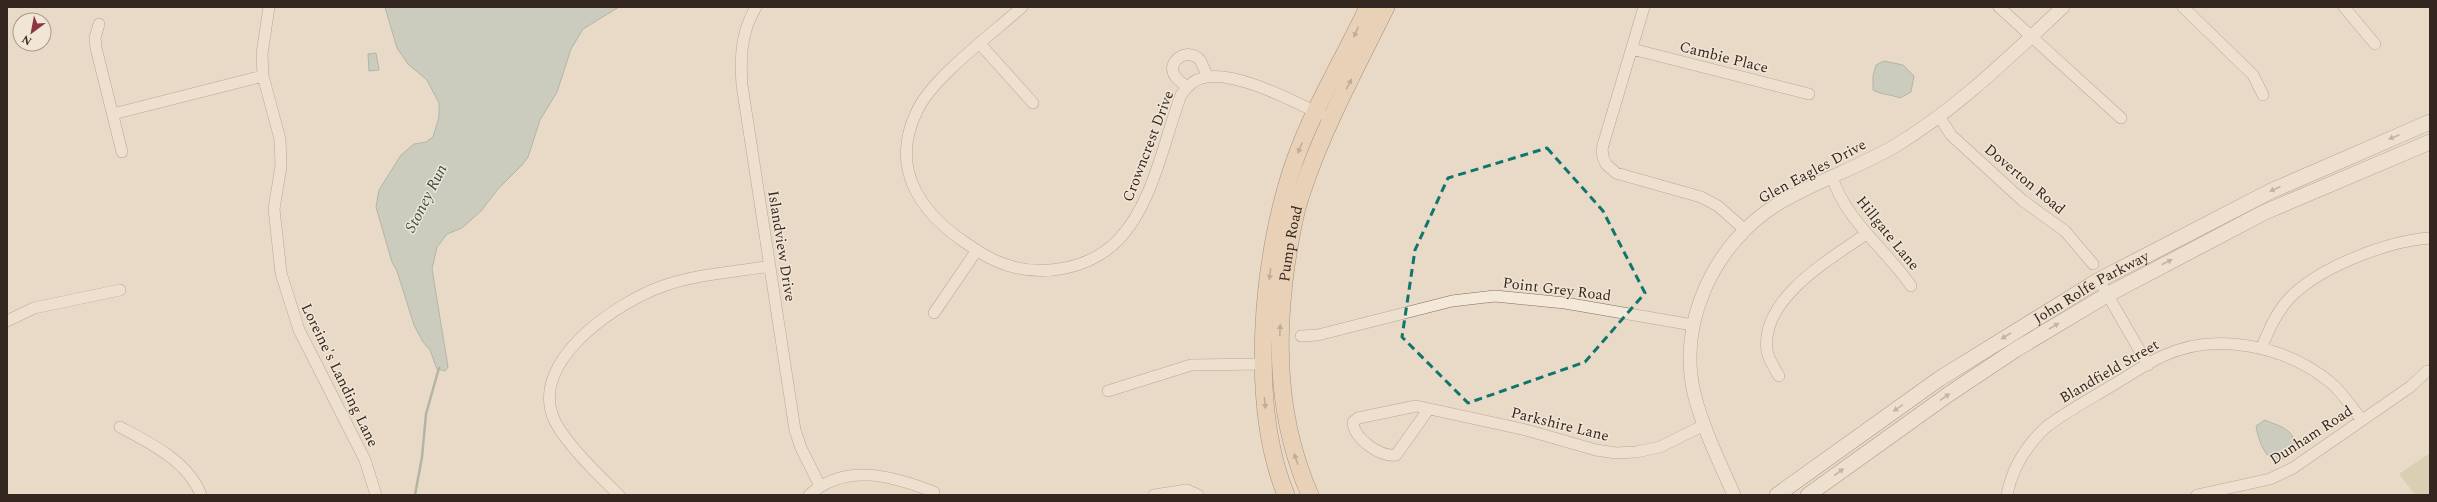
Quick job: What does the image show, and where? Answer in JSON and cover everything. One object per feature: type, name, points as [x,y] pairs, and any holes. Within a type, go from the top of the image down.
[{"type":"main road","name":"Pump Road","points":[[1286,495],[1277,468],[1270,435],[1262,364],[1268,286],[1282,200],[1296,158],[1316,112],[1368,7]]},
{"type":"main road","name":"Pump Road","points":[[1310,495],[1292,447],[1282,400],[1281,312],[1291,238],[1300,197],[1317,151],[1386,7]]},
{"type":"main road","name":"John Rolfe Parkway","points":[[1777,495],[1938,379],[2099,280],[2271,191],[2430,122]]},
{"type":"main road","name":"John Rolfe Parkway","points":[[1808,495],[1881,440],[1949,394],[2015,350],[2107,295],[2264,212],[2430,142]]},
{"type":"street","name":"Loreine's Landing Lane","points":[[269,7],[262,54],[263,76],[280,139],[281,166],[274,210],[280,273],[299,330],[365,460],[376,495]]},
{"type":"street","name":"Islandview Drive","points":[[756,7],[745,31],[742,45],[741,72],[795,430],[801,448],[820,486]]},
{"type":"street","name":"Crowncrest Drive","points":[[1022,7],[934,86],[919,106],[911,126],[907,155],[910,174],[920,202],[939,223],[977,250],[1005,265],[1041,271],[1067,268],[1085,262],[1111,246],[1123,235],[1141,209],[1181,94],[1187,87],[1202,78],[1226,78],[1255,86],[1291,99],[1332,119]]},
{"type":"street","points":[[1644,7],[1602,149],[1606,164],[1621,175],[1710,201],[1745,230]]},
{"type":"street","points":[[1999,7],[2121,118]]},
{"type":"street","name":"Glen Eagles Drive","points":[[1734,495],[1704,425],[1695,396],[1691,367],[1693,325],[1704,288],[1716,265],[1745,230],[1778,204],[1893,147],[1939,116],[1982,82],[2063,7]]},
{"type":"street","points":[[2183,7],[2253,75],[2262,94]]},
{"type":"street","points":[[2344,7],[2375,44]]},
{"type":"street","points":[[99,24],[95,38],[96,48],[122,152]]},
{"type":"street","points":[[980,44],[1033,103]]},
{"type":"street","name":"Cambie Place","points":[[1632,49],[1808,94]]},
{"type":"street","name":"Crowncrest Drive","points":[[1187,87],[1175,76],[1174,71],[1175,62],[1181,56],[1190,54],[1198,58],[1208,77]]},
{"type":"street","points":[[113,114],[263,76]]},
{"type":"street","name":"Doverton Road","points":[[1939,116],[1951,135],[2022,200],[2065,231],[2093,264]]},
{"type":"street","name":"Hillgate Lane","points":[[1832,177],[1839,197],[1866,234],[1900,270],[1911,286]]},
{"type":"street","points":[[1779,376],[1770,361],[1767,344],[1770,330],[1778,308],[1791,291],[1802,281],[1866,234]]},
{"type":"street","points":[[2261,349],[2274,319],[2287,301],[2309,282],[2383,247],[2406,240],[2430,238]]},
{"type":"street","points":[[934,313],[977,250]]},
{"type":"street","points":[[619,495],[573,446],[553,417],[550,388],[553,375],[564,355],[615,310],[649,291],[687,279],[770,266]]},
{"type":"street","points":[[2099,280],[2148,364]]},
{"type":"street","points":[[7,320],[34,308],[120,290]]},
{"type":"street","name":"Point Grey Road","points":[[1301,336],[1318,335],[1452,301],[1495,296],[1552,301],[1693,325]]},
{"type":"street","name":"Blandfield Street","points":[[2007,495],[2014,471],[2021,458],[2031,442],[2046,427],[2162,356],[2186,347],[2222,343],[2261,349],[2290,358],[2316,371],[2333,385],[2362,420]]},
{"type":"street","points":[[1108,391],[1191,365],[1262,364]]},
{"type":"street","name":"Dunham Road","points":[[2197,495],[2270,479],[2293,468],[2410,387],[2427,371]]},
{"type":"street","name":"Parkshire Lane","points":[[1428,410],[1396,455],[1385,456],[1376,452],[1355,430],[1353,425],[1353,422],[1358,418],[1408,406],[1428,410],[1526,430],[1596,450],[1616,453],[1636,452],[1660,447],[1704,425]]},
{"type":"street","points":[[120,427],[157,447],[182,466],[201,495]]},
{"type":"street","points":[[809,495],[820,486],[839,479],[868,474],[892,476],[934,492]]},
{"type":"street","points":[[1154,495],[1187,490],[1198,495]]},
{"type":"highlighted area","points":[[1547,148],[1603,211],[1645,293],[1585,362],[1468,403],[1402,337],[1415,250],[1448,178]]},
{"type":"green space","points":[[2430,453],[2430,495],[2415,495],[2399,474]]},
{"type":"water","points":[[385,7],[619,7],[583,29],[571,49],[557,92],[540,120],[528,157],[522,165],[498,189],[481,211],[462,228],[447,234],[437,247],[432,269],[448,367],[445,371],[437,369],[430,350],[423,342],[414,325],[397,271],[392,262],[376,207],[379,190],[401,155],[414,144],[426,142],[433,137],[439,117],[439,103],[427,80],[408,64],[397,48]]},
{"type":"water","points":[[376,53],[379,70],[369,71],[368,54]]},
{"type":"water","points":[[1884,61],[1903,65],[1914,76],[1911,92],[1900,98],[1873,90],[1873,76],[1876,65]]},
{"type":"water","points":[[2265,420],[2285,429],[2293,438],[2295,443],[2292,452],[2284,458],[2274,461],[2267,454],[2262,445],[2256,426]]},
{"type":"waterway","name":"Stoney Run","points":[[415,495],[422,457],[426,414],[439,368]]}]
